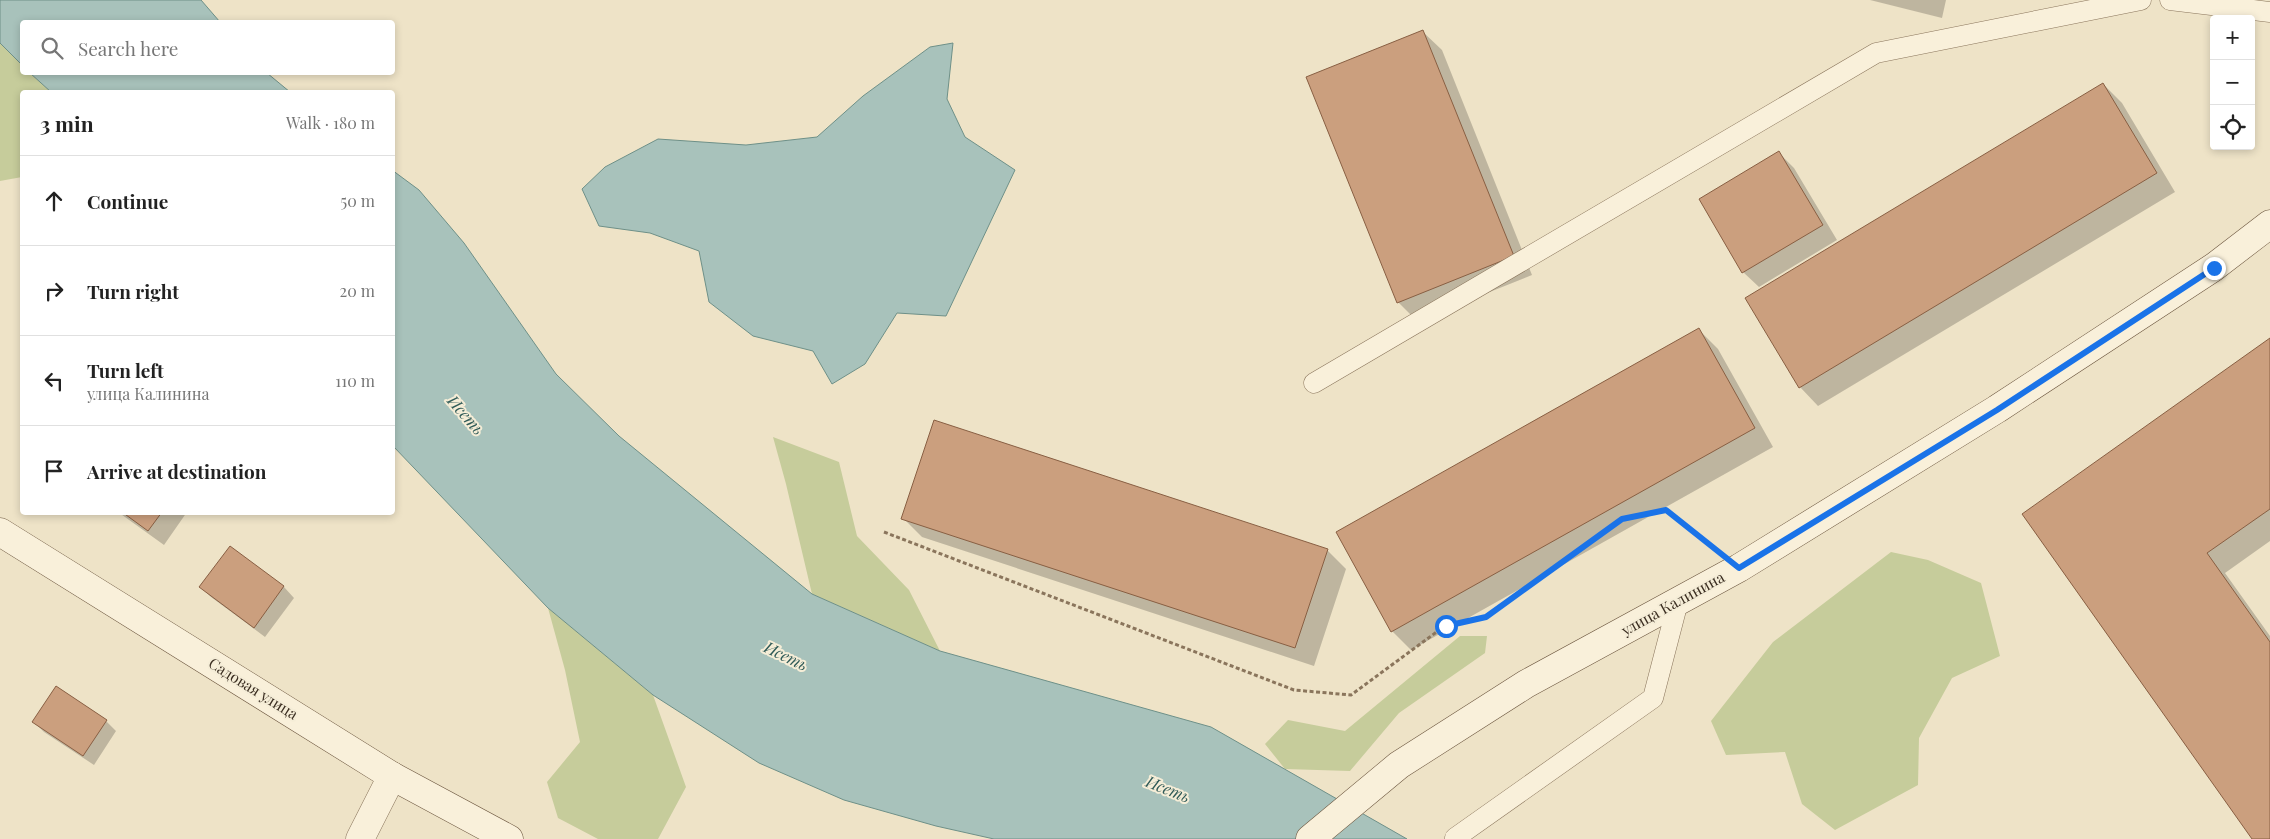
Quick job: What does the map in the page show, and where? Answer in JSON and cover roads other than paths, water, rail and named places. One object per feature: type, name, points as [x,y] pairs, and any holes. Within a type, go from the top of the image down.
[{"type":"main road","name":"улица Калинина","points":[[1310,839],[1399,765],[1526,684],[1739,568],[1997,410],[2214,268],[2270,224]]},
{"type":"main road","name":"Садовая улица","points":[[0,532],[392,776],[509,839]]},
{"type":"main road","points":[[360,839],[392,776]]},
{"type":"lane","points":[[1314,383],[1876,53],[2141,0]]},
{"type":"lane","points":[[2170,0],[2270,12]]},
{"type":"lane","points":[[1455,838],[1653,698],[1678,602]]},
{"type":"water","points":[[0,0],[201,0],[218,20],[20,20],[20,63],[0,43]]},
{"type":"water","points":[[953,43],[947,99],[965,137],[1015,170],[946,316],[897,313],[865,364],[832,384],[813,351],[753,336],[709,302],[699,251],[650,233],[599,226],[582,189],[605,167],[658,139],[746,145],[817,137],[863,96],[930,47]]},
{"type":"water","points":[[32,75],[269,75],[288,90],[49,90]]},
{"type":"water","name":"Исеть","points":[[395,172],[419,190],[464,243],[556,374],[619,436],[812,594],[940,651],[1211,727],[1407,839],[994,839],[936,826],[844,800],[759,763],[653,695],[548,608],[395,448]]}]
